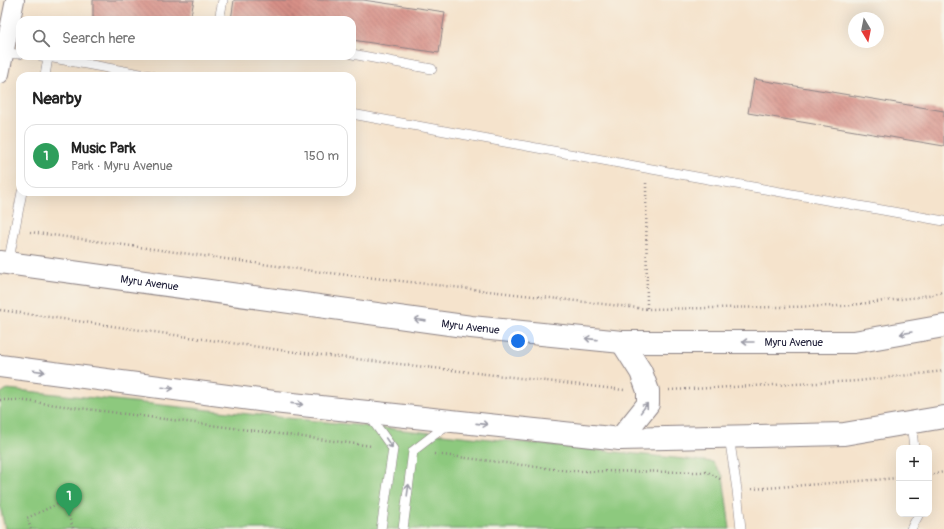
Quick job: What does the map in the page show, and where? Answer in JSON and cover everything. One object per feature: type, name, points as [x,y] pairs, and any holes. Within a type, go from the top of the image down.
[{"type":"main road","name":"Myru Avenue","points":[[4,263],[463,326],[622,342],[854,342],[944,326]]},
{"type":"main road","points":[[620,439],[648,404],[648,391],[641,372],[622,342]]},
{"type":"main road","points":[[4,368],[274,402],[620,439],[844,434],[944,417]]},
{"type":"street","points":[[0,74],[8,53],[15,0]]},
{"type":"lane","points":[[220,16],[223,0]]},
{"type":"lane","points":[[356,55],[432,69]]},
{"type":"lane","points":[[44,60],[44,72]]},
{"type":"lane","points":[[65,60],[130,72]]},
{"type":"lane","points":[[356,115],[944,221]]},
{"type":"lane","points":[[4,263],[15,230],[21,196]]},
{"type":"lane","points":[[366,412],[393,449],[381,529]]},
{"type":"lane","points":[[403,529],[413,451],[452,421]]},
{"type":"lane","points":[[911,422],[914,445]]},
{"type":"lane","points":[[730,436],[740,529]]},
{"type":"lane","points":[[911,529],[917,517]]},
{"type":"path","points":[[646,168],[646,309]]},
{"type":"path","points":[[15,230],[313,271],[646,309],[843,306],[918,297],[944,292]]},
{"type":"path","points":[[0,310],[287,351],[616,389],[648,391],[858,381],[944,371]]},
{"type":"path","points":[[0,400],[18,400],[393,449]]},
{"type":"path","points":[[413,451],[570,471],[708,472],[737,490],[896,478]]},
{"type":"path","points":[[932,474],[944,472]]},
{"type":"path","points":[[31,529],[27,518],[64,501],[73,529]]},
{"type":"green space","points":[[7,389],[713,462],[723,476],[730,529],[5,529],[0,506],[0,394]]},
{"type":"building","points":[[93,0],[194,0],[191,16],[93,16]]},
{"type":"building","points":[[234,0],[363,0],[445,12],[439,53],[356,41],[356,16],[232,16]]},
{"type":"building","points":[[754,79],[944,111],[944,146],[748,113]]},
{"type":"place","name":"Music Park","points":[[69,516]]}]
